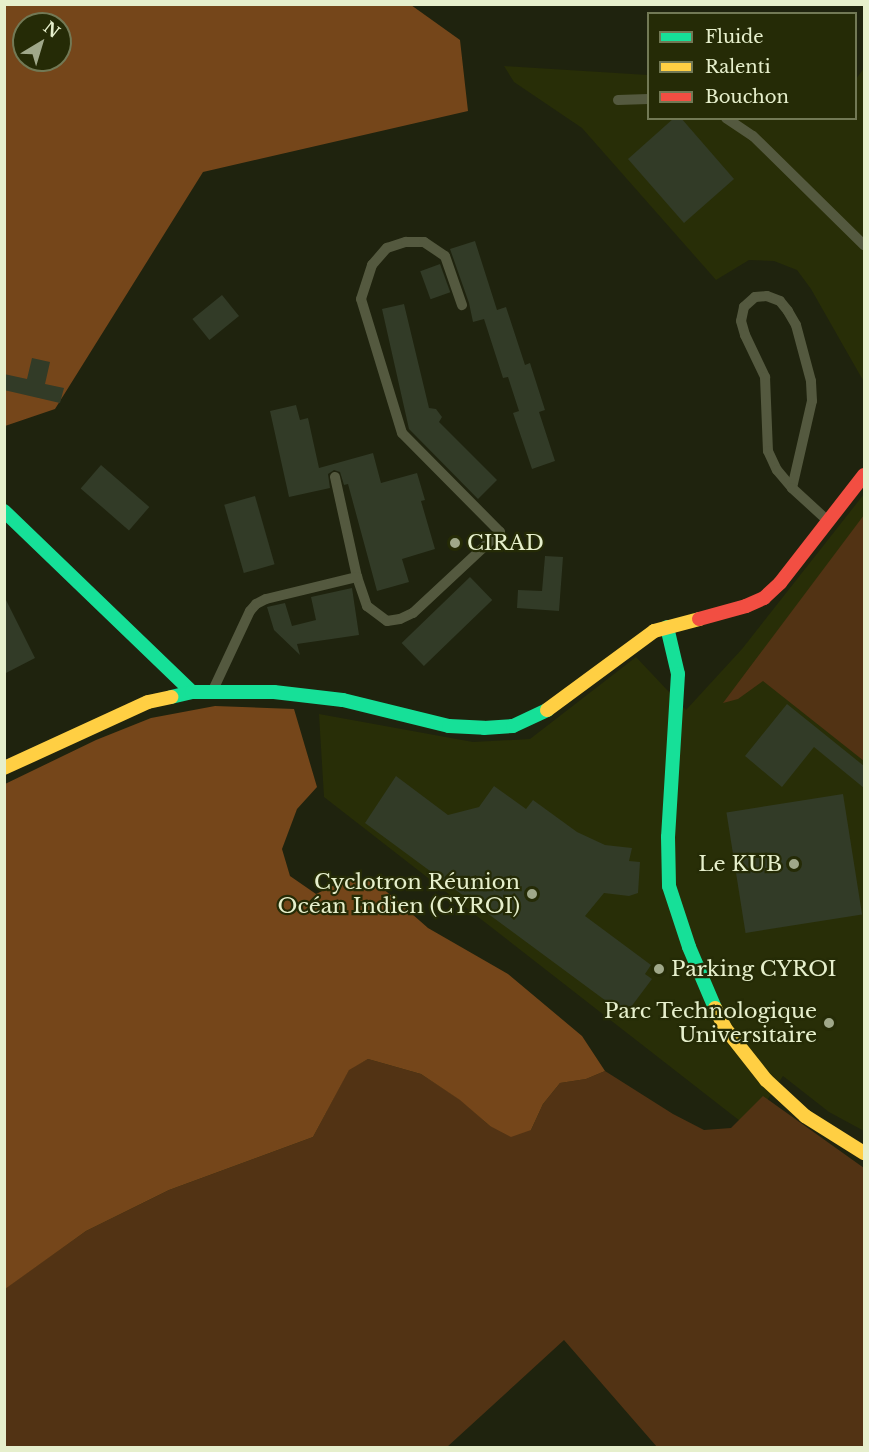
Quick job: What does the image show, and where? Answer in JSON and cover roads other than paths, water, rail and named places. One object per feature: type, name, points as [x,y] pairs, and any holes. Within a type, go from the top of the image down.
[{"type":"street","points":[[4,768],[148,702],[192,692],[274,692],[343,700],[449,726],[484,728],[513,726],[541,714],[654,631],[746,606],[764,598],[780,583],[864,475]]},
{"type":"street","points":[[4,512],[192,692]]},
{"type":"street","points":[[667,627],[678,674],[668,837],[669,886],[689,947],[710,999],[725,1028],[766,1080],[798,1111],[864,1153]]},
{"type":"lane","points":[[618,100],[647,99]]},
{"type":"lane","points":[[729,120],[753,136],[864,244]]},
{"type":"lane","points":[[335,477],[357,577],[367,606],[387,621],[400,619],[413,613],[500,532],[402,433],[361,299],[372,265],[387,248],[406,242],[424,242],[445,256],[462,305]]},
{"type":"lane","points":[[792,488],[812,401],[811,381],[796,325],[788,311],[780,301],[767,296],[755,297],[744,307],[741,321],[745,335],[765,377],[768,451],[777,470],[792,488],[828,521]]},
{"type":"lane","points":[[213,691],[250,611],[256,604],[266,599],[357,577]]},
{"type":"place","name":"CIRAD","points":[[455,543]]},
{"type":"place","name":"Le KUB","points":[[794,864]]},
{"type":"place","name":"Cyclotron Réunion Océan Indien (CYROI)","points":[[532,894]]},
{"type":"place","name":"Parking CYROI","points":[[659,969]]},
{"type":"place","name":"Parc Technologique Universitaire","points":[[829,1023]]}]
